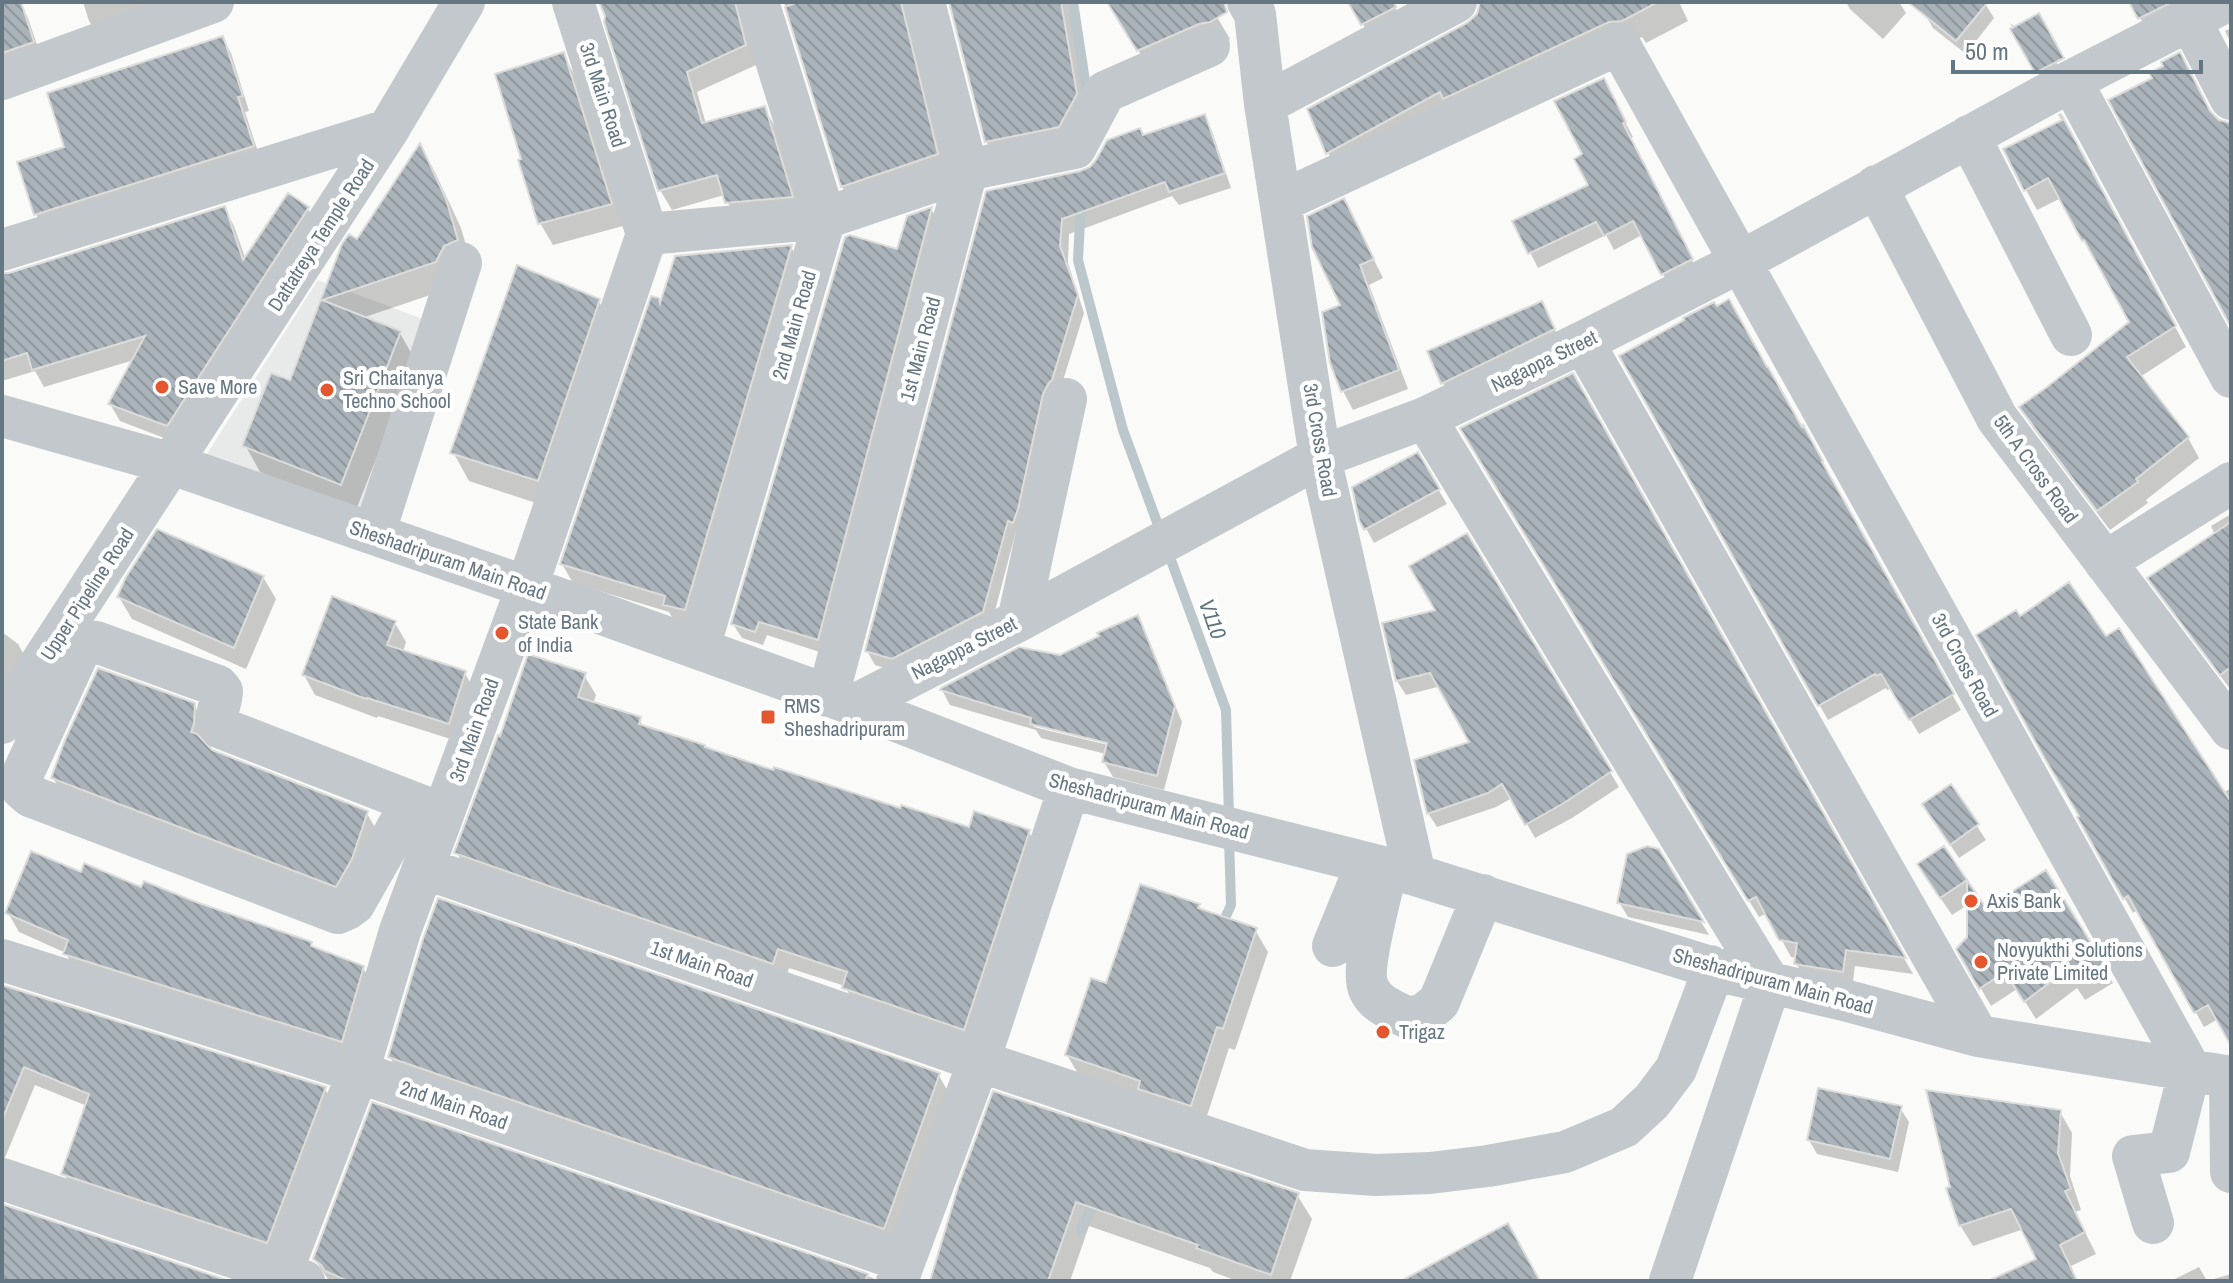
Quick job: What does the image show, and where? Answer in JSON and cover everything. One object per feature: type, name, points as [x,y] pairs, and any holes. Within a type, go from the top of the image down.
[{"type":"street","points":[[2,79],[213,2]]},
{"type":"street","name":"Dattatreya Temple Road","points":[[172,464],[388,130],[464,2]]},
{"type":"street","name":"3rd Main Road","points":[[2,1179],[292,1278],[400,931],[424,868],[428,808],[527,587],[647,234],[573,2]]},
{"type":"street","points":[[758,2],[825,218]]},
{"type":"street","name":"1st Main Road","points":[[842,700],[967,170],[924,2]]},
{"type":"street","points":[[1265,104],[1456,2]]},
{"type":"street","name":"3rd Cross Road","points":[[1259,6],[1265,104],[1320,457],[1390,868]]},
{"type":"street","points":[[2208,11],[2231,99]]},
{"type":"street","name":"Nagappa Street","points":[[842,700],[1018,621],[1320,457],[1425,418],[1583,342],[1740,262],[2071,81],[2208,11]]},
{"type":"street","name":"3rd Cross Road","points":[[1282,201],[1619,44],[1740,262],[2217,1074]]},
{"type":"street","points":[[647,234],[825,218],[967,170],[1075,148],[1105,92],[1209,46]]},
{"type":"street","points":[[2071,81],[2231,377]]},
{"type":"street","points":[[2,250],[388,130]]},
{"type":"street","points":[[1969,136],[2071,335]]},
{"type":"street","name":"5th A Cross Road","points":[[1876,186],[1997,418],[2231,729]]},
{"type":"street","name":"2nd Main Road","points":[[699,648],[825,218]]},
{"type":"street","points":[[374,534],[461,263]]},
{"type":"street","points":[[1583,342],[1978,1036]]},
{"type":"street","points":[[1018,621],[1066,399]]},
{"type":"street","name":"Sheshadripuram Main Road","points":[[2,416],[172,464],[527,587],[842,700],[1069,788],[1390,868],[1770,984],[1844,1000],[1978,1036],[2217,1074]]},
{"type":"street","points":[[1425,418],[1770,984],[1670,1281]]},
{"type":"street","name":"Upper Pipeline Road","points":[[2,723],[172,464]]},
{"type":"street","points":[[2105,562],[2231,483]]},
{"type":"street","points":[[96,642],[218,686],[222,691],[217,715],[221,728],[428,808],[354,904],[338,913],[30,796],[22,789],[20,780],[79,651],[86,643],[96,642]]},
{"type":"street","points":[[900,1271],[979,1061],[1069,788]]},
{"type":"street","name":"1st Main Road","points":[[424,868],[979,1061],[1305,1170],[1389,1174],[1488,1166],[1565,1152],[1624,1127],[1652,1101],[1676,1069],[1706,990],[1710,966]]},
{"type":"street","points":[[1390,868],[1366,967],[1367,988],[1378,1003],[1408,1018],[1424,1014],[1439,1002],[1483,895]]},
{"type":"street","points":[[1333,946],[1390,868]]},
{"type":"street","name":"2nd Main Road","points":[[2,960],[358,1072],[900,1271]]},
{"type":"street","points":[[2217,1074],[2231,1172]]},
{"type":"street","points":[[2153,1223],[2133,1156],[2169,1152],[2217,1074]]},
{"type":"shaded area","name":"Sri Chaitanya Techno School","points":[[318,280],[428,321],[366,515],[203,460]]},
{"type":"building","points":[[2,2],[21,2],[34,42],[2,53]]},
{"type":"building","points":[[599,2],[735,2],[746,45],[687,72],[702,123],[765,106],[793,197],[725,203],[717,175],[658,191]]},
{"type":"building","points":[[798,2],[901,2],[938,154],[841,187],[785,7]]},
{"type":"building","points":[[949,2],[1061,2],[1077,94],[1059,127],[985,142]]},
{"type":"building","points":[[1107,2],[1224,2],[1227,12],[1210,22],[1137,51]]},
{"type":"building","points":[[1348,2],[1394,2],[1396,7],[1361,25]]},
{"type":"building","points":[[1480,2],[1658,2],[1622,21],[1609,22],[1443,99],[1440,92],[1326,154],[1307,109],[1467,23],[1477,14]]},
{"type":"building","points":[[1908,2],[1988,2],[1956,41]]},
{"type":"building","points":[[2129,2],[2172,2],[2138,19]]},
{"type":"building","points":[[2039,13],[2064,58],[2035,73],[2010,29]]},
{"type":"building","points":[[223,36],[243,96],[238,97],[254,146],[34,215],[17,162],[64,147],[47,93]]},
{"type":"building","points":[[564,52],[612,204],[538,224],[495,74]]},
{"type":"building","points":[[2180,52],[2210,111],[2219,120],[2231,123],[2231,327],[2108,100],[2152,78],[2149,73]]},
{"type":"building","points":[[1604,78],[1626,122],[1623,123],[1693,259],[1661,275],[1633,221],[1604,236],[1596,222],[1528,254],[1512,221],[1588,185],[1574,159],[1582,154],[1554,101]]},
{"type":"building","points":[[1205,114],[1225,173],[1169,192],[1165,182],[1062,219],[1060,246],[1078,295],[1052,380],[1043,394],[1018,509],[1013,523],[1008,521],[983,612],[892,659],[865,651],[986,191],[1080,171],[1090,167],[1107,140],[1140,128],[1143,135]]},
{"type":"building","points":[[2061,114],[2176,326],[2127,357],[2189,437],[2136,479],[2138,482],[2097,511],[2019,407],[2129,322],[2048,178],[2024,191],[2003,149],[2062,120]]},
{"type":"building","points":[[420,143],[446,199],[458,240],[444,246],[436,262],[322,300],[401,331],[341,485],[242,446],[271,373],[290,380],[342,244],[349,234],[357,239]]},
{"type":"building","points":[[288,193],[309,207],[167,426],[108,404],[145,336],[32,370],[27,353],[2,361],[2,273],[225,206],[243,260]]},
{"type":"building","points":[[1344,198],[1374,259],[1360,265],[1399,370],[1341,392],[1330,363],[1322,312],[1340,305],[1312,247],[1307,216]]},
{"type":"building","points":[[932,207],[818,640],[759,622],[755,632],[731,624],[845,237],[850,235],[897,249],[907,216]]},
{"type":"building","points":[[792,245],[685,610],[663,605],[665,596],[560,564],[651,296],[659,298],[660,303],[675,256]]},
{"type":"building","points":[[517,265],[600,299],[538,481],[450,453]]},
{"type":"building","points":[[1729,299],[1954,694],[1909,720],[1881,674],[1875,674],[1818,706],[1619,356],[1683,318],[1714,302],[1717,306]]},
{"type":"building","points":[[1542,301],[1555,329],[1441,384],[1427,351]]},
{"type":"building","points":[[1573,373],[1906,958],[1846,950],[1843,972],[1794,964],[1797,943],[1779,940],[1756,897],[1748,901],[1460,428]]},
{"type":"building","points":[[1418,452],[1440,489],[1364,530],[1352,487]]},
{"type":"building","points":[[2231,522],[2231,667],[2220,675],[2147,578]]},
{"type":"building","points":[[157,529],[264,576],[234,648],[117,597]]},
{"type":"building","points":[[1467,533],[1612,771],[1525,825],[1502,784],[1488,793],[1427,814],[1414,760],[1469,742],[1430,673],[1396,681],[1382,623],[1435,610],[1409,566]]},
{"type":"building","points":[[2069,582],[2106,636],[2119,628],[2231,802],[2231,1046],[2208,1005],[2194,1013],[2128,896],[2123,899],[1976,635],[2016,610],[2020,616]]},
{"type":"building","points":[[332,596],[396,621],[387,645],[466,671],[449,724],[366,699],[302,675]]},
{"type":"building","points":[[1138,615],[1175,706],[1157,776],[1102,762],[1107,743],[1030,724],[1031,718],[940,690],[1019,647],[1060,655],[1099,636],[1097,633]]},
{"type":"building","points":[[528,654],[586,673],[578,697],[641,717],[639,724],[773,770],[774,767],[969,827],[974,811],[1030,830],[964,1030],[842,988],[847,972],[778,949],[773,964],[454,853]]},
{"type":"building","points":[[98,668],[195,703],[191,732],[212,750],[368,811],[352,859],[336,887],[51,778]]},
{"type":"building","points":[[1951,784],[1979,824],[1950,845],[1922,804]]},
{"type":"building","points":[[1647,846],[1659,849],[1704,922],[1617,903],[1627,854]]},
{"type":"building","points":[[1944,846],[1986,908],[2046,870],[2104,964],[2073,983],[2065,971],[2024,1002],[2005,972],[1979,989],[1956,949],[1967,937],[1967,880],[1940,898],[1917,864]]},
{"type":"building","points":[[31,851],[81,872],[84,863],[141,887],[144,881],[312,942],[311,946],[364,966],[342,1042],[63,954],[68,940],[5,913]]},
{"type":"building","points":[[1140,884],[1257,928],[1223,1029],[1217,1027],[1191,1106],[1138,1089],[1140,1081],[1065,1055],[1091,978],[1106,983]]},
{"type":"building","points":[[438,898],[940,1073],[884,1229],[388,1057]]},
{"type":"building","points":[[2,985],[326,1087],[267,1243],[61,1174],[89,1094],[24,1067],[2,1120]]},
{"type":"building","points":[[1818,1088],[1902,1106],[1890,1159],[1807,1140]]},
{"type":"building","points":[[1926,1090],[2061,1110],[2058,1153],[2071,1189],[2065,1191],[2085,1232],[2060,1245],[2077,1281],[1988,1281],[2036,1259],[2011,1209],[1959,1226],[1946,1188],[1950,1187]]},
{"type":"building","points":[[993,1091],[1299,1193],[1271,1275],[1196,1248],[1198,1245],[1076,1202],[1048,1281],[930,1281],[958,1187]]},
{"type":"building","points":[[372,1102],[868,1274],[865,1281],[348,1281],[325,1271],[313,1259]]},
{"type":"building","points":[[2,1204],[229,1281],[2,1281]]},
{"type":"building","points":[[1508,1223],[1540,1281],[1401,1281]]},
{"type":"waterway","name":"V110","points":[[1073,2],[1087,94]]},
{"type":"waterway","name":"V110","points":[[1081,202],[1078,260],[1123,430],[1161,533]]},
{"type":"waterway","name":"V110","points":[[1168,552],[1226,710],[1229,817]]},
{"type":"waterway","name":"V110","points":[[1221,927],[1231,905],[1229,837]]},
{"type":"waterway","name":"V110","points":[[1081,1230],[1097,1196]]},
{"type":"place","name":"Save More","points":[[162,387]]},
{"type":"place","name":"Sri Chaitanya Techno School","points":[[327,390]]},
{"type":"place","name":"State Bank of India","points":[[502,633]]},
{"type":"place","name":"RMS Sheshadripuram","points":[[768,717]]},
{"type":"place","name":"Axis Bank","points":[[1971,901]]},
{"type":"place","name":"Novyukthi Solutions Private Limited","points":[[1981,962]]},
{"type":"place","name":"Trigaz","points":[[1383,1032]]}]
